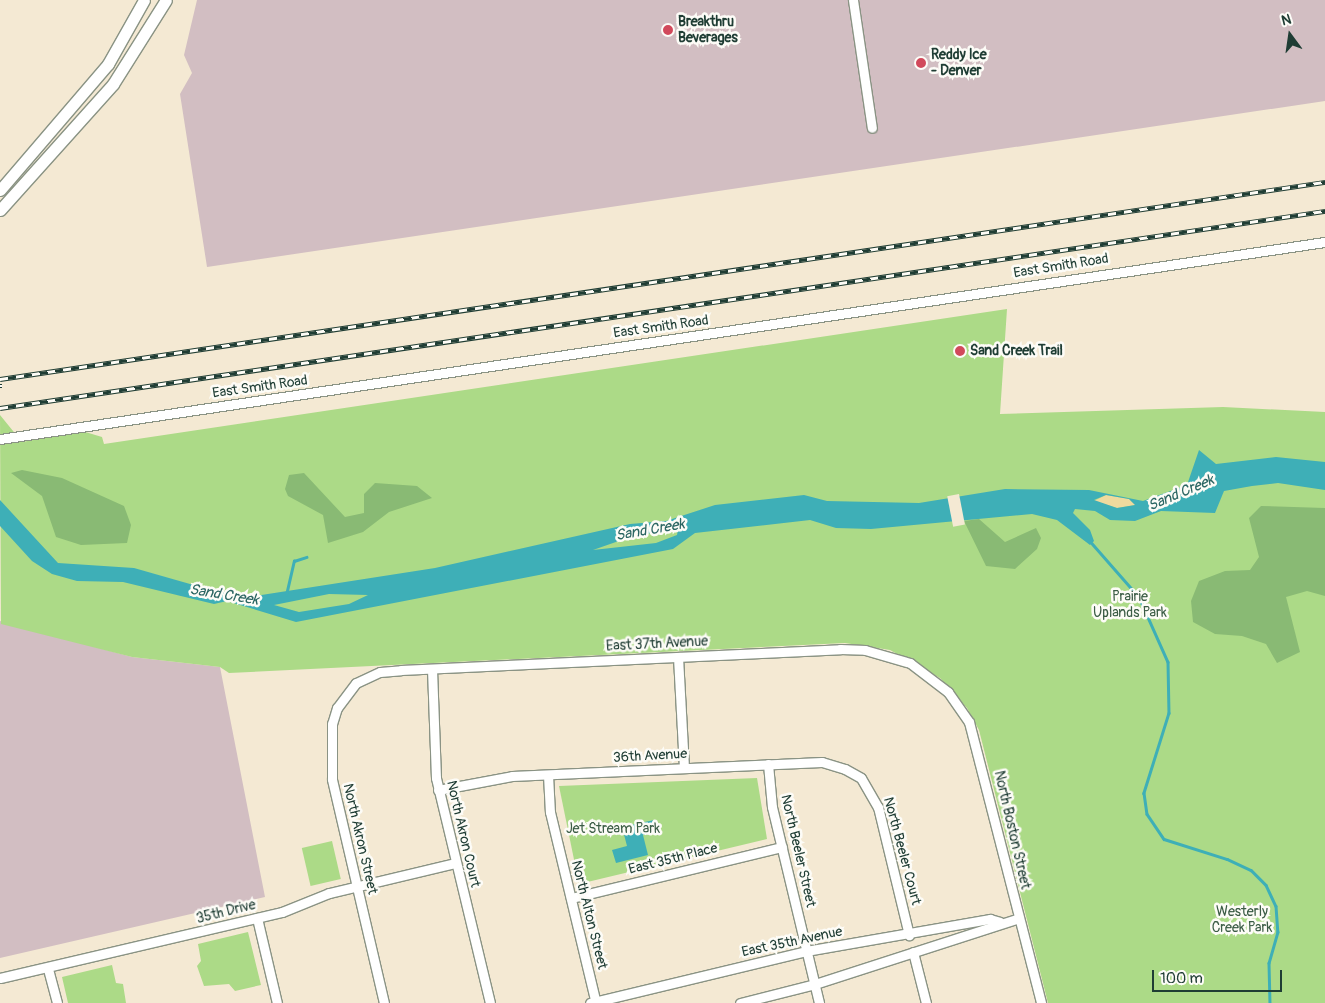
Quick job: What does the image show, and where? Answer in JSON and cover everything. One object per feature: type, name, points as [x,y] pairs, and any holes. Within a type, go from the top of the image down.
[{"type":"main road","points":[[0,190],[108,64],[144,0]]},
{"type":"main road","points":[[0,210],[113,84],[166,0]]},
{"type":"street","points":[[853,0],[872,128]]},
{"type":"street","name":"East Smith Road","points":[[0,439],[1325,242]]},
{"type":"street","name":"East 37th Avenue","points":[[380,672],[678,656],[865,650],[890,655],[930,677]]},
{"type":"street","points":[[678,656],[684,768]]},
{"type":"street","name":"North Akron Court","points":[[432,669],[438,790],[490,1003]]},
{"type":"street","name":"North Akron Street","points":[[380,672],[356,683],[345,695],[332,724],[332,779],[384,1003]]},
{"type":"street","name":"North Boston Street","points":[[930,677],[959,705],[978,744],[1041,1003]]},
{"type":"street","name":"36th Avenue","points":[[438,790],[493,778],[822,762],[861,778]]},
{"type":"street","name":"North Beeler Street","points":[[768,764],[782,847],[819,1003]]},
{"type":"street","name":"North Alton Street","points":[[548,775],[550,812],[594,1003]]},
{"type":"street","name":"North Beeler Court","points":[[861,778],[878,807],[909,935]]},
{"type":"street","name":"East 35th Place","points":[[571,898],[782,847]]},
{"type":"street","name":"35th Drive","points":[[0,978],[48,969],[256,918],[356,886],[455,863]]},
{"type":"street","points":[[256,918],[277,1003]]},
{"type":"street","name":"East 35th Avenue","points":[[594,1003],[806,951],[909,935],[990,919],[1000,922],[1019,918]]},
{"type":"street","name":"East 35th Avenue","points":[[740,1003],[815,984],[913,952],[993,930],[1000,922]]},
{"type":"street","points":[[913,952],[926,1003]]},
{"type":"street","points":[[48,969],[57,1003]]},
{"type":"shaded area","points":[[197,0],[1325,0],[1325,101],[207,267],[180,94],[192,73],[184,55]]},
{"type":"shaded area","points":[[0,621],[132,657],[220,667],[265,897],[0,958]]},
{"type":"green space","name":"Prairie Uplands Park","points":[[1007,309],[1000,414],[1223,407],[1325,412],[1325,1003],[1048,1003],[979,730],[967,708],[940,678],[890,650],[845,643],[229,673],[220,667],[132,657],[1,624],[0,415],[22,442],[82,431],[102,437],[104,444]]},
{"type":"green space","points":[[22,470],[62,478],[124,506],[131,525],[127,543],[81,545],[56,537],[42,496],[11,473]]},
{"type":"green space","points":[[304,473],[345,517],[364,513],[364,494],[375,483],[417,486],[432,498],[389,512],[363,532],[328,543],[323,515],[288,496],[285,489],[289,475]]},
{"type":"green space","points":[[1261,506],[1325,508],[1325,596],[1307,591],[1286,597],[1300,652],[1277,663],[1266,644],[1242,636],[1215,634],[1193,622],[1191,601],[1199,581],[1225,571],[1250,570],[1259,557],[1249,518]]},
{"type":"green space","points":[[979,519],[1005,542],[1036,528],[1041,538],[1037,549],[1015,569],[986,566],[964,521]]},
{"type":"green space","name":"Jet Stream Park","points":[[757,778],[767,839],[579,884],[559,786]]},
{"type":"green space","points":[[332,841],[341,879],[311,886],[302,848]]},
{"type":"green space","points":[[248,932],[261,985],[235,991],[229,984],[204,986],[197,966],[201,961],[198,944]]},
{"type":"green space","points":[[112,965],[116,983],[123,984],[126,1003],[68,1003],[62,977]]},
{"type":"sand","points":[[1106,495],[1129,499],[1136,505],[1117,508],[1094,501]]},
{"type":"water","name":"Sand Creek","points":[[1199,450],[1216,464],[1276,457],[1325,462],[1325,490],[1278,483],[1224,491],[1215,513],[1161,511],[1135,521],[1110,520],[1095,511],[1075,509],[1073,513],[1090,530],[1094,541],[1090,545],[1057,520],[1032,514],[871,529],[836,528],[810,520],[695,533],[673,549],[296,622],[227,601],[214,604],[123,582],[77,581],[52,574],[32,561],[0,526],[0,500],[58,563],[134,568],[211,590],[255,596],[435,568],[630,524],[666,521],[715,505],[804,495],[827,501],[919,503],[1005,489],[1089,490],[1143,501],[1187,485]],"holes":[[[1106,495],[1129,499],[1135,505],[1117,508],[1094,500]],[[678,529],[677,535],[656,543],[593,550],[633,536]],[[329,594],[368,595],[349,604],[299,612],[274,605]]]},
{"type":"water","points":[[654,820],[657,832],[643,835],[648,855],[616,863],[612,850],[627,846],[622,827]]},
{"type":"pier","points":[[959,494],[965,524],[953,527],[947,496]]},
{"type":"waterway","points":[[1090,541],[1139,597],[1168,662],[1169,713],[1144,793],[1147,814],[1164,839],[1227,859],[1251,870],[1266,885],[1276,906],[1278,932],[1269,963],[1270,1003]]},
{"type":"waterway","points":[[286,595],[294,561],[306,557]]},
{"type":"railway","points":[[0,379],[1325,182]]},
{"type":"railway","points":[[0,408],[1325,211]]},
{"type":"place","name":"Breakthru Beverages","points":[[668,30]]},
{"type":"place","name":"Reddy Ice - Denver","points":[[921,63]]},
{"type":"place","name":"Sand Creek Trail","points":[[960,351]]},
{"type":"park label","name":"Westerly Creek Park","points":[[1242,920]]}]
